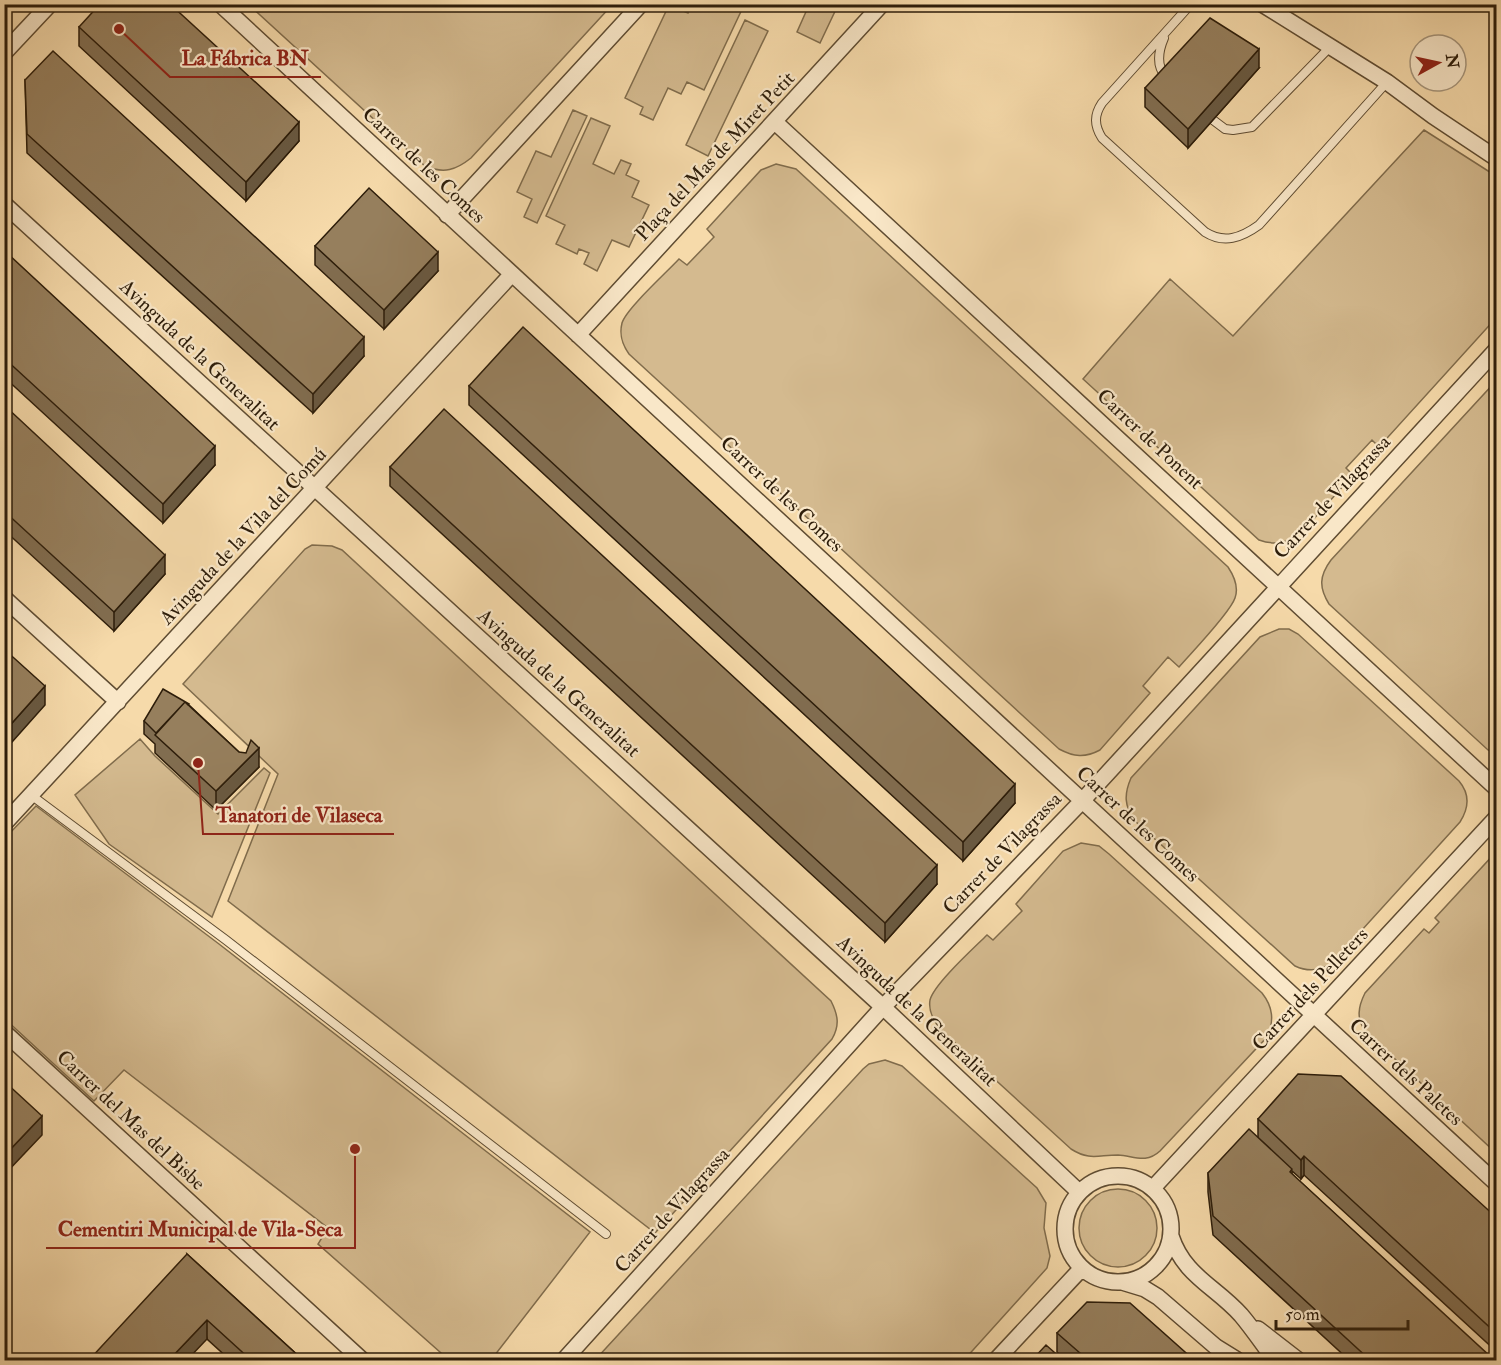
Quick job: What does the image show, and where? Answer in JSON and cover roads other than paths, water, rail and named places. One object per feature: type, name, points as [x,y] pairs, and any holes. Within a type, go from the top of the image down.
[{"type":"street","points":[[4,53],[50,4]]},
{"type":"street","name":"Carrer de les Comes","points":[[220,4],[1314,1016]]},
{"type":"street","points":[[447,215],[641,4]]},
{"type":"street","name":"Plaça del Mas de Miret Petit","points":[[578,335],[882,4]]},
{"type":"street","points":[[1262,4],[1388,82],[1433,116],[1497,158]]},
{"type":"street","name":"Carrer de Ponent","points":[[775,122],[1497,788]]},
{"type":"street","name":"Avinguda de la Generalitat","points":[[6,203],[315,489],[883,1007],[1079,1192]]},
{"type":"street","name":"Avinguda de la Vila del Comú","points":[[4,824],[511,275]]},
{"type":"street","name":"Carrer de Vilagrassa","points":[[564,1360],[883,1007],[1082,801],[1497,350]]},
{"type":"street","points":[[4,598],[118,702]]},
{"type":"street","name":"Carrer dels Pelleters","points":[[1153,1188],[1497,818]]},
{"type":"street","name":"Carrer dels Paletes","points":[[1314,1016],[1497,1183]]},
{"type":"street","name":"Carrer del Mas del Bisbe","points":[[4,1032],[362,1360]]},
{"type":"street","points":[[1228,1360],[1158,1297],[1145,1289],[1094,1276],[1082,1268],[1072,1254],[1066,1239],[1066,1222],[1070,1206],[1079,1192],[1092,1182],[1107,1176],[1123,1175],[1139,1179],[1153,1188],[1164,1202],[1171,1218],[1172,1236],[1177,1252],[1187,1266],[1240,1315],[1298,1360]]},
{"type":"street","points":[[1122,1282],[1140,1278],[1155,1268],[1166,1253],[1172,1236]]},
{"type":"street","points":[[996,1360],[1082,1268]]},
{"type":"street","points":[[1240,1315],[1275,1360]]},
{"type":"street","points":[[1216,1347],[1237,1360]]},
{"type":"lane","points":[[1191,4],[1102,103],[1098,109],[1095,124],[1101,138],[1204,232],[1221,239],[1239,237],[1259,225],[1388,82]]},
{"type":"lane","points":[[1169,28],[1159,50],[1159,59],[1163,74],[1170,80]]},
{"type":"lane","points":[[1213,120],[1225,129],[1252,127],[1330,47]]},
{"type":"lane","points":[[31,795],[226,940],[606,1234]]},
{"type":"place","name":"La Fábrica BN","points":[[119,29]]},
{"type":"place","name":"Tanatori de Vilaseca","points":[[198,763]]},
{"type":"place","name":"Cementiri Municipal de Vila-Seca","points":[[355,1149]]}]
